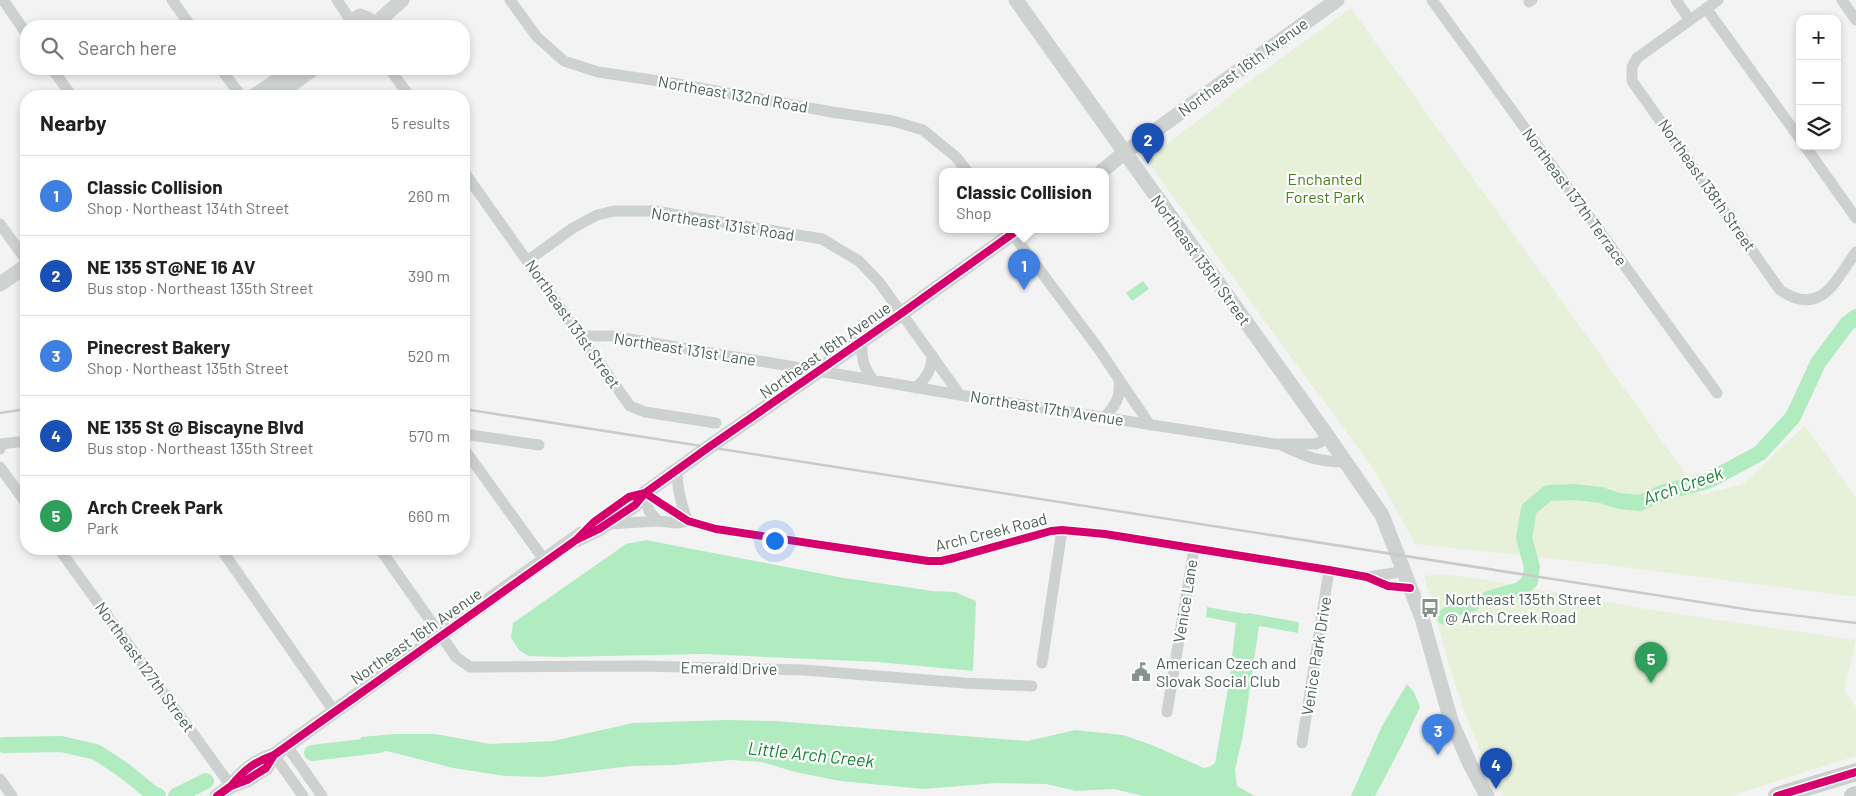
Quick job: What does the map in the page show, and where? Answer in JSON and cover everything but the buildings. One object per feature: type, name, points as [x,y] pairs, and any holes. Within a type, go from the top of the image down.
[{"type":"main road","points":[[1777,796],[1856,772]]},
{"type":"street","points":[[3,0],[20,24]]},
{"type":"street","points":[[172,0],[187,20]]},
{"type":"street","points":[[337,0],[349,18],[354,20]]},
{"type":"street","points":[[346,0],[360,20]]},
{"type":"street","points":[[368,20],[400,4],[402,0]]},
{"type":"street","name":"Northeast 132nd Road","points":[[510,0],[537,37],[564,61],[598,72],[893,121],[924,130],[956,157],[965,168]]},
{"type":"street","name":"Northeast 135th Street","points":[[1016,0],[1329,438],[1384,521],[1400,539],[1418,584],[1424,612],[1422,618]]},
{"type":"street","name":"Northeast 16th Avenue","points":[[1106,168],[1337,0]]},
{"type":"street","name":"Northeast 137th Terrace","points":[[1432,0],[1717,393]]},
{"type":"street","points":[[1676,0],[1690,20],[1718,0]]},
{"type":"street","points":[[1842,0],[1856,20]]},
{"type":"street","points":[[1706,8],[1796,133]]},
{"type":"street","name":"Northeast 138th Street","points":[[1690,20],[1637,58],[1632,67],[1632,82],[1780,290],[1791,297],[1806,301],[1817,298],[1829,290],[1856,252]]},
{"type":"street","points":[[56,75],[68,90]]},
{"type":"street","points":[[225,75],[237,90]]},
{"type":"street","points":[[263,90],[285,75]]},
{"type":"street","points":[[284,90],[305,75]]},
{"type":"street","points":[[394,75],[405,90]]},
{"type":"street","points":[[1808,150],[1856,218]]},
{"type":"street","name":"Northeast 131st Street","points":[[470,180],[630,406],[645,412],[716,423]]},
{"type":"street","name":"Northeast 131st Road","points":[[527,261],[573,228],[597,215],[614,211],[655,211],[822,239],[859,261],[879,282],[902,313]]},
{"type":"street","points":[[0,224],[20,252]]},
{"type":"street","name":"Northeast 16th Avenue","points":[[217,796],[231,786],[247,780],[266,768],[274,755],[334,711],[576,540],[608,524],[635,505],[645,493],[902,313],[1010,233]]},
{"type":"street","points":[[1016,233],[1150,425]]},
{"type":"street","points":[[0,284],[20,270]]},
{"type":"street","points":[[902,313],[960,395]]},
{"type":"street","name":"Northeast 131st Lane","points":[[582,336],[612,336],[818,371]]},
{"type":"street","points":[[862,340],[861,355],[863,364],[873,380]]},
{"type":"street","points":[[916,388],[928,374],[932,364],[932,355]]},
{"type":"street","name":"Northeast 17th Avenue","points":[[818,371],[1103,418],[1276,444],[1316,444],[1329,438]]},
{"type":"street","points":[[1103,418],[1114,408],[1119,398],[1119,378]]},
{"type":"street","points":[[470,435],[539,444]]},
{"type":"street","points":[[0,449],[0,444],[20,442]]},
{"type":"street","name":"Northeast 17th Avenue","points":[[1276,444],[1312,459],[1328,462],[1345,462]]},
{"type":"street","points":[[470,457],[545,562]]},
{"type":"street","points":[[0,467],[20,495]]},
{"type":"street","points":[[677,470],[677,482],[688,522]]},
{"type":"street","points":[[645,493],[649,511],[658,521]]},
{"type":"street","name":"Northeast 16th Avenue","points":[[576,540],[594,522],[630,497],[645,493]]},
{"type":"street","name":"Arch Creek Road","points":[[645,493],[688,522]]},
{"type":"street","name":"Arch Creek Road","points":[[608,524],[658,521],[688,522],[726,531],[928,562],[954,558],[1051,531],[1062,530],[1105,534],[1194,550],[1329,570],[1367,577],[1388,586],[1410,588]]},
{"type":"street","name":"Northeast 135th Street","points":[[1384,521],[1422,618],[1451,721],[1487,796]]},
{"type":"street","points":[[1042,663],[1062,530]]},
{"type":"street","name":"Venice Lane","points":[[1167,712],[1194,550]]},
{"type":"street","name":"Northeast 127th Street","points":[[63,555],[231,786]]},
{"type":"street","points":[[225,555],[334,711]]},
{"type":"street","name":"Emerald Drive","points":[[384,555],[456,657],[463,664],[470,667],[642,666],[804,670],[964,683],[1032,686]]},
{"type":"street","name":"Venice Park Drive","points":[[1302,743],[1329,570]]},
{"type":"street","name":"Arch Creek Road","points":[[1367,577],[1394,574],[1403,570]]},
{"type":"street","points":[[287,746],[322,796]]},
{"type":"street","points":[[274,755],[303,796]]},
{"type":"street","points":[[0,779],[12,796]]},
{"type":"green space","name":"Enchanted Forest Park","points":[[1351,8],[1701,495],[1743,484],[1805,425],[1856,498],[1856,597],[1600,564],[1415,544],[1375,471],[1148,160],[1244,85]]},
{"type":"green space","points":[[1441,574],[1482,579],[1658,611],[1856,640],[1844,690],[1856,707],[1856,756],[1731,796],[1504,796],[1477,744],[1466,717],[1424,576]]},
{"type":"water","points":[[1143,281],[1149,289],[1132,301],[1126,293]]},
{"type":"water","points":[[646,540],[844,578],[933,591],[955,592],[976,601],[973,671],[878,662],[703,654],[528,656],[519,650],[511,638],[513,623],[626,544]]},
{"type":"water","points":[[1207,607],[1299,622],[1298,633],[1259,626],[1243,735],[1235,770],[1237,786],[1255,796],[1143,796],[1114,789],[1076,791],[1046,784],[997,783],[923,789],[840,781],[795,772],[762,762],[731,760],[673,765],[630,766],[543,777],[505,776],[453,768],[383,750],[359,749],[361,737],[395,734],[435,734],[491,744],[553,741],[633,723],[726,720],[775,721],[1028,741],[1075,730],[1123,735],[1152,745],[1204,768],[1215,763],[1229,682],[1236,623],[1206,617]]},
{"type":"water","points":[[1407,684],[1414,692],[1420,707],[1402,745],[1375,796],[1351,796],[1382,726]]},
{"type":"waterway","name":"Arch Creek","points":[[1488,599],[1520,590],[1530,581],[1532,567],[1524,538],[1529,509],[1548,493],[1574,492],[1640,503],[1664,492],[1708,481],[1760,453],[1793,417],[1818,363],[1847,324],[1856,317]]},
{"type":"waterway","name":"Arch Creek","points":[[1445,617],[1458,607],[1472,604]]},
{"type":"waterway","points":[[4,745],[61,744],[96,752],[158,796]]},
{"type":"waterway","name":"Little Arch Creek","points":[[312,753],[379,745]]},
{"type":"waterway","points":[[176,796],[206,781]]},
{"type":"railway","points":[[0,413],[20,410]]},
{"type":"railway","points":[[470,410],[1751,610],[1856,623]]},
{"type":"cycle path","points":[[576,540],[599,529],[635,505],[645,493],[1013,233]]},
{"type":"cycle path","points":[[645,493],[688,521],[716,529],[928,561],[954,558],[1051,531],[1062,530],[1105,534],[1329,570],[1367,577],[1388,586],[1410,588]]},
{"type":"cycle path","points":[[231,786],[250,767],[274,755],[576,540],[594,522],[629,497],[645,493]]},
{"type":"cycle path","points":[[217,796],[231,786],[247,780],[266,768],[274,755]]},
{"type":"cycle path","points":[[1777,796],[1856,772]]},
{"type":"place","name":"NE 135 ST@NE 16 AV","points":[[1148,164]]},
{"type":"place","name":"Classic Collision","points":[[1024,290]]},
{"type":"place","name":"Northeast 135th Street @ Arch Creek Road","points":[[1430,608]]},
{"type":"place","name":"American Czech and Slovak Social Club","points":[[1141,672]]},
{"type":"place","name":"Arch Creek Park","points":[[1651,683]]},
{"type":"place","name":"Pinecrest Bakery","points":[[1438,755]]},
{"type":"place","name":"NE 135 St @ Biscayne Blvd","points":[[1496,789]]}]
